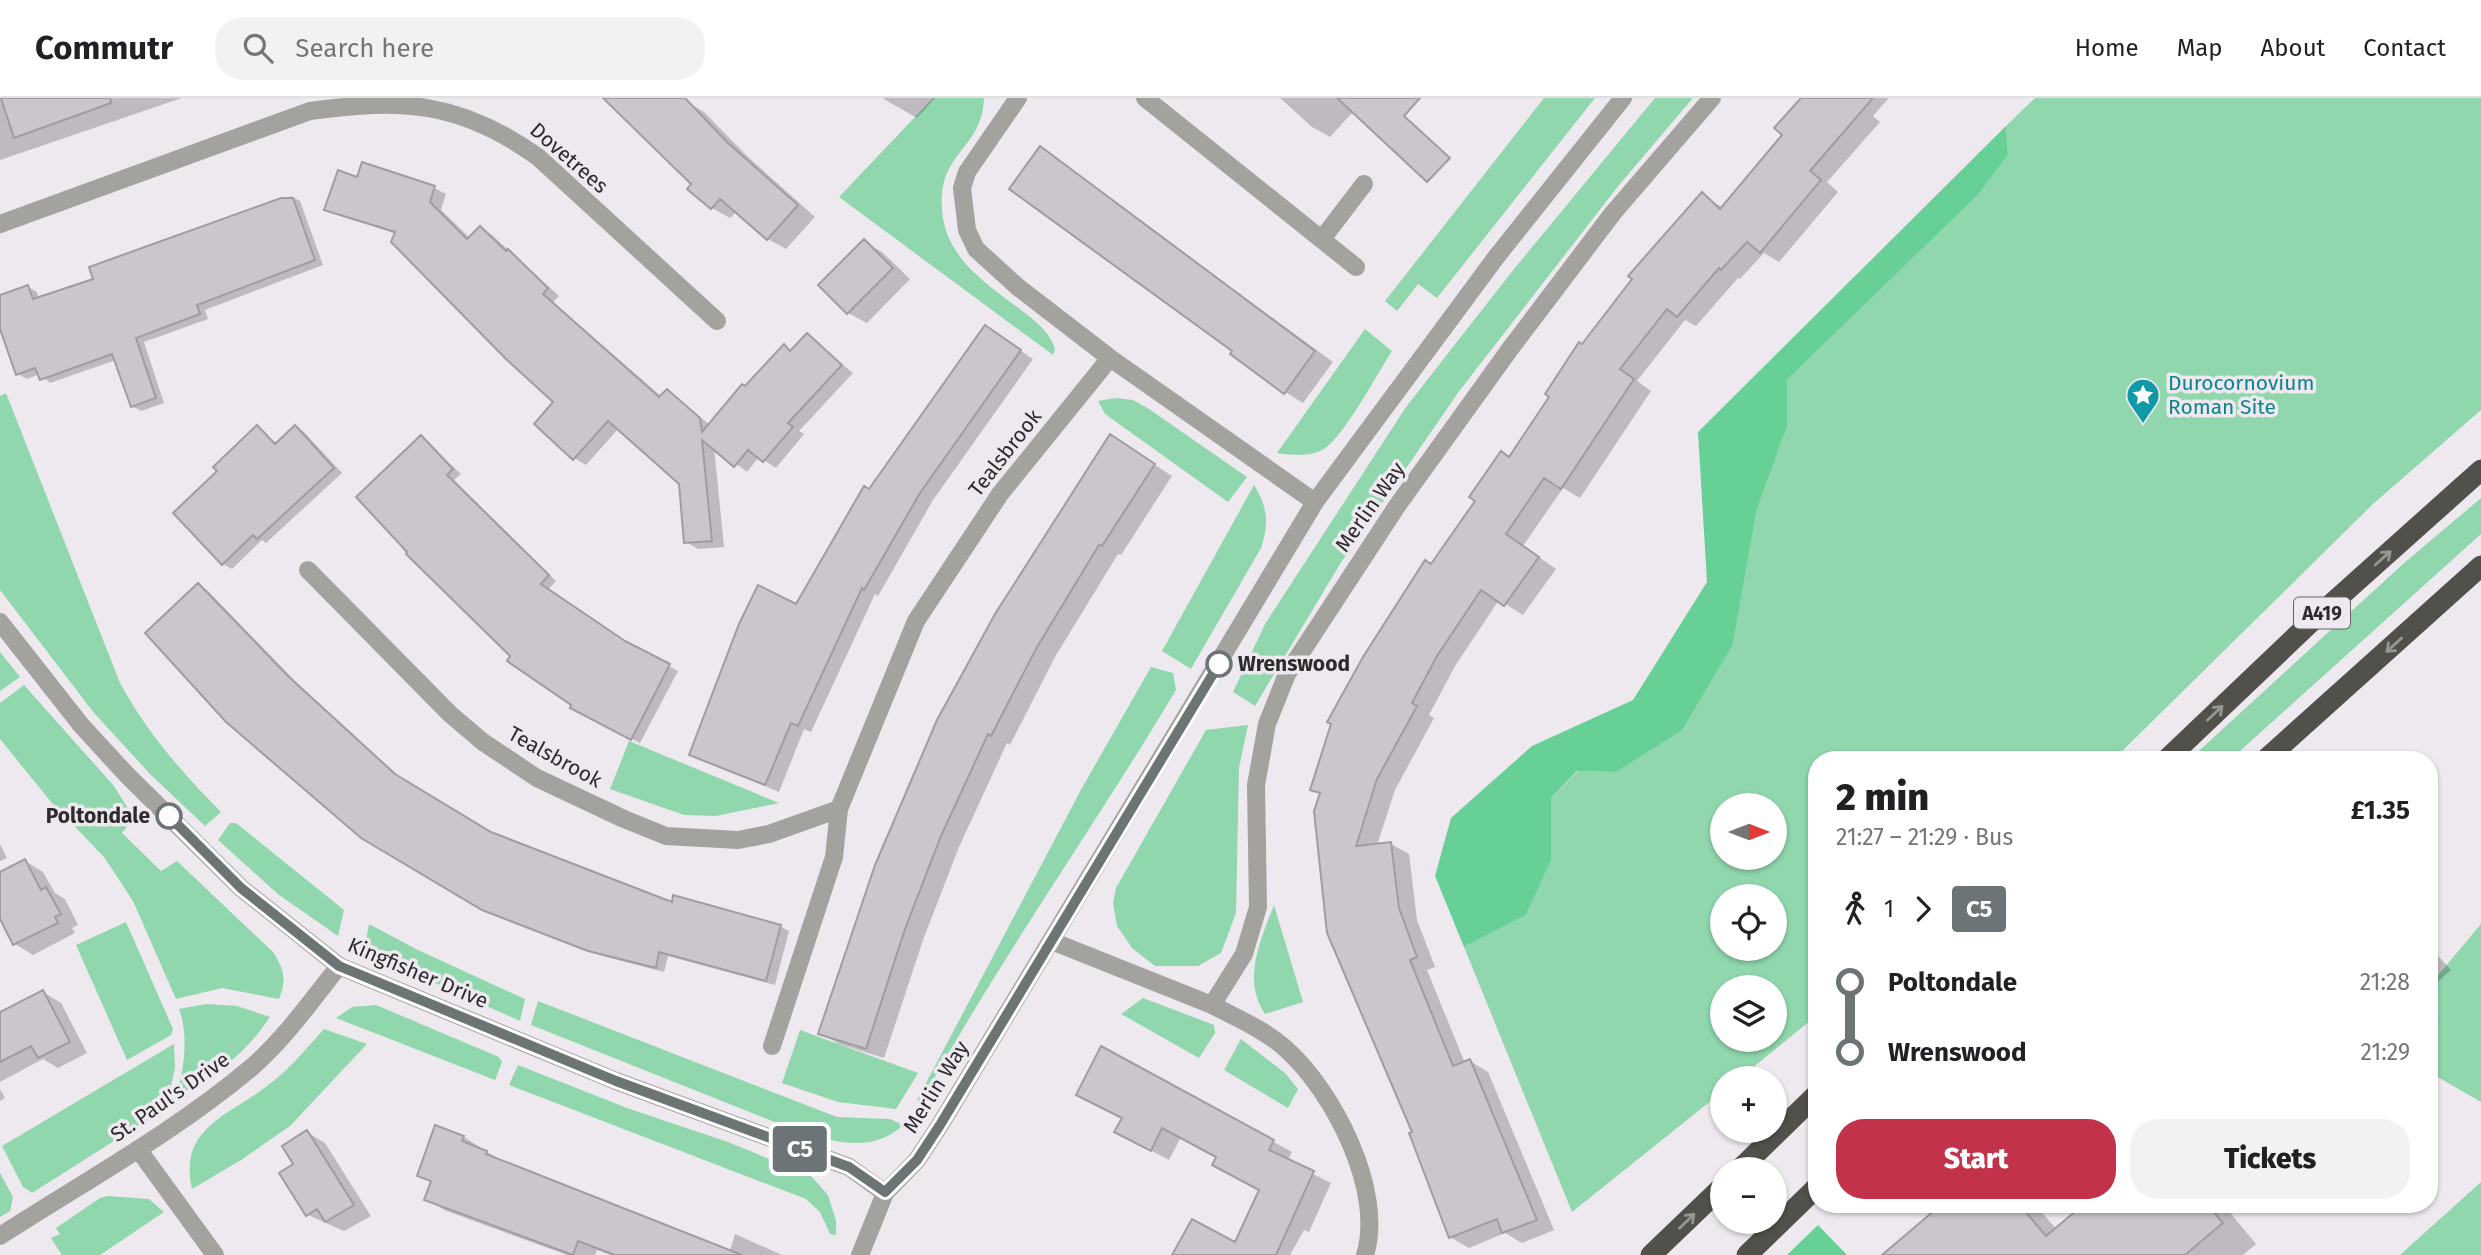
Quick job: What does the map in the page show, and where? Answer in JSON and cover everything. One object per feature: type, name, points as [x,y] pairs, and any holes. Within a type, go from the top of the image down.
[{"type":"highway","name":"A419","points":[[2175,751],[2310,623],[2481,470]]},
{"type":"highway","points":[[2275,751],[2481,566]]},
{"type":"highway","points":[[1752,1157],[1808,1103]]},
{"type":"highway","points":[[1748,1255],[1808,1196]]},
{"type":"highway","points":[[1651,1255],[1710,1198]]},
{"type":"street","points":[[1018,98],[967,172],[962,188],[967,230],[976,249],[1110,358],[1315,502]]},
{"type":"street","points":[[1145,98],[1356,267]]},
{"type":"street","name":"Merlin Way","points":[[860,1255],[885,1192],[917,1160],[940,1125],[1054,942],[1315,502],[1481,277],[1623,98]]},
{"type":"street","name":"Merlin Way","points":[[1212,1005],[1244,954],[1258,907],[1256,785],[1267,724],[1287,674],[1398,506],[1510,349],[1613,213],[1712,98]]},
{"type":"street","name":"Dovetrees","points":[[0,223],[310,111],[363,102],[423,103],[453,110],[477,120],[508,136],[538,157],[717,321]]},
{"type":"street","points":[[1321,239],[1364,184]]},
{"type":"street","name":"Tealsbrook","points":[[772,1046],[834,857],[839,809],[916,621],[1000,494],[1110,358]]},
{"type":"street","name":"Tealsbrook","points":[[308,570],[450,714],[483,742],[537,778],[624,820],[666,836],[738,840],[769,834],[839,809]]},
{"type":"street","name":"Kingfisher Drive","points":[[0,622],[81,725],[126,774],[241,888],[339,966],[616,1081],[849,1167],[885,1192]]},
{"type":"street","points":[[1054,942],[1212,1005],[1284,1047],[1326,1094],[1352,1152],[1369,1210],[1370,1240],[1365,1255]]},
{"type":"street","name":"St. Paul's Drive","points":[[0,1236],[138,1149],[254,1065],[304,1011],[339,966]]},
{"type":"street","points":[[138,1149],[215,1255]]},
{"type":"green space","points":[[933,98],[984,98],[978,126],[945,179],[942,214],[947,233],[955,249],[979,277],[1043,329],[1055,349],[1053,355],[839,197]]},
{"type":"green space","points":[[1544,98],[1595,98],[1437,298],[1418,284],[1397,311],[1385,301]]},
{"type":"green space","points":[[1655,98],[1693,98],[1619,185],[1460,390],[1340,564],[1255,706],[1233,692],[1265,624],[1406,407],[1514,269]]},
{"type":"green space","points":[[2035,98],[2481,98],[2481,410],[2373,504],[2122,751],[1808,751],[1808,1023],[1787,1040],[1787,975],[1710,975],[1710,1052],[1772,1052],[1755,1066],[1710,1066],[1710,1102],[1572,1212],[1464,947],[1526,915],[1551,861],[1551,798],[1578,771],[1616,772],[1733,644],[1757,509],[1787,427],[1787,380],[1978,195],[2008,155],[2006,126]]},
{"type":"green space","points":[[2006,126],[2008,155],[1978,195],[1787,380],[1787,427],[1757,509],[1733,644],[1682,730],[1616,772],[1577,771],[1551,798],[1551,861],[1526,915],[1464,947],[1435,876],[1451,818],[1532,746],[1633,700],[1707,582],[1698,432]]},
{"type":"green space","points":[[1365,329],[1392,351],[1351,418],[1332,442],[1319,452],[1301,455],[1277,453]]},
{"type":"green space","points":[[6,393],[120,683],[141,718],[166,751],[221,812],[205,826],[151,775],[94,713],[0,590],[0,396]]},
{"type":"green space","points":[[1116,398],[1133,400],[1149,409],[1247,477],[1228,502],[1105,414],[1098,401]]},
{"type":"green space","points":[[1254,485],[1266,516],[1261,548],[1191,669],[1162,651]]},
{"type":"green space","points":[[2481,498],[2481,534],[2240,751],[2199,751],[2403,564]]},
{"type":"green space","points":[[0,652],[20,677],[0,691]]},
{"type":"green space","points":[[1151,667],[1173,673],[1176,690],[982,997],[921,1102],[917,1100],[1082,788]]},
{"type":"green space","points":[[24,685],[114,786],[134,818],[122,833],[161,871],[177,861],[273,952],[283,975],[279,999],[222,988],[176,999],[133,901],[104,857],[51,802],[0,739],[0,703]]},
{"type":"green space","points":[[1248,725],[1239,768],[1236,913],[1221,953],[1198,966],[1155,966],[1132,948],[1117,926],[1113,903],[1116,888],[1206,730]]},
{"type":"green space","points":[[629,741],[779,803],[716,816],[684,815],[610,789]]},
{"type":"green space","points":[[230,823],[236,823],[344,910],[338,936],[279,895],[218,840]]},
{"type":"green space","points":[[1274,905],[1303,1002],[1265,1014],[1258,1001],[1254,974],[1259,946]]},
{"type":"green space","points":[[126,922],[173,1029],[171,1035],[127,1060],[76,945]]},
{"type":"green space","points":[[369,924],[418,950],[525,999],[520,1021],[364,951]]},
{"type":"green space","points":[[2481,924],[2481,1102],[2438,1077],[2438,975]]},
{"type":"green space","points":[[1143,998],[1214,1025],[1215,1033],[1199,1058],[1121,1014]]},
{"type":"green space","points":[[538,1001],[837,1117],[890,1119],[903,1125],[879,1140],[866,1143],[839,1142],[797,1131],[531,1025]]},
{"type":"green space","points":[[206,1004],[237,1006],[270,1017],[229,1063],[176,1096],[184,1053],[184,1030],[179,1009]]},
{"type":"green space","points":[[376,1005],[499,1057],[502,1062],[495,1080],[336,1018],[352,1007]]},
{"type":"green space","points":[[324,1029],[367,1044],[290,1126],[241,1160],[192,1189],[192,1151],[199,1138],[222,1116],[283,1073]]},
{"type":"green space","points":[[800,1030],[918,1073],[896,1109],[838,1102],[782,1083]]},
{"type":"green space","points":[[1241,1039],[1285,1073],[1298,1089],[1288,1108],[1224,1070]]},
{"type":"green space","points":[[174,1044],[175,1068],[170,1090],[155,1115],[32,1193],[23,1187],[2,1146]]},
{"type":"green space","points":[[518,1065],[627,1108],[728,1142],[811,1176],[828,1195],[836,1221],[836,1235],[830,1234],[820,1212],[806,1199],[509,1085]]},
{"type":"green space","points":[[0,1173],[13,1197],[10,1211],[0,1217]]},
{"type":"green space","points":[[2481,1182],[2481,1255],[2400,1255]]},
{"type":"green space","points":[[108,1196],[149,1199],[164,1212],[100,1255],[62,1255],[51,1238],[60,1234],[56,1228],[100,1198]]},
{"type":"green space","points":[[1818,1225],[1847,1255],[1787,1255]]},
{"type":"building","points":[[1,98],[110,98],[111,103],[14,138]]},
{"type":"building","points":[[603,98],[685,98],[727,142],[798,205],[767,240],[720,199],[711,209],[687,189],[691,184]]},
{"type":"building","points":[[1337,98],[1420,98],[1404,116],[1450,158],[1427,182]]},
{"type":"building","points":[[1801,98],[1873,98],[1810,171],[1821,180],[1760,253],[1747,242],[1721,270],[1719,268],[1677,317],[1667,309],[1620,369],[1634,379],[1561,489],[1544,478],[1506,534],[1539,557],[1504,606],[1481,590],[1437,656],[1412,703],[1417,706],[1377,779],[1356,846],[1391,842],[1399,908],[1417,957],[1410,960],[1453,1066],[1470,1059],[1537,1220],[1502,1233],[1497,1219],[1449,1238],[1409,1133],[1412,1132],[1327,933],[1314,811],[1320,793],[1310,790],[1331,724],[1327,722],[1363,657],[1425,560],[1431,564],[1475,501],[1469,497],[1501,451],[1509,457],[1549,397],[1545,394],[1579,342],[1582,344],[1632,279],[1628,276],[1702,192],[1720,209],[1782,135],[1774,128]]},
{"type":"building","points":[[1040,146],[1315,351],[1284,394],[1230,354],[1232,351],[1009,189]]},
{"type":"building","points":[[362,162],[435,186],[430,202],[467,239],[480,226],[548,288],[543,294],[659,397],[667,389],[700,418],[702,432],[742,384],[745,386],[784,344],[790,351],[807,333],[842,365],[788,423],[793,427],[763,462],[748,450],[734,467],[702,440],[712,541],[684,543],[679,484],[608,421],[573,460],[534,424],[553,402],[506,359],[391,242],[395,232],[324,210],[338,170],[357,177]]},
{"type":"building","points":[[281,198],[293,198],[315,260],[197,305],[200,314],[136,338],[156,398],[131,407],[112,354],[40,380],[35,368],[16,375],[0,329],[0,295],[28,285],[33,299],[93,279],[89,267]]},
{"type":"building","points":[[864,239],[893,268],[847,314],[818,285]]},
{"type":"building","points":[[985,325],[1021,350],[920,493],[864,590],[862,588],[798,726],[791,723],[765,785],[689,755],[739,624],[758,585],[796,604],[864,486],[869,489]]},
{"type":"building","points":[[257,425],[275,444],[295,425],[334,468],[257,539],[253,535],[222,565],[173,513],[217,471],[213,467]]},
{"type":"building","points":[[1110,434],[1155,464],[1102,546],[1099,545],[1037,647],[991,736],[988,734],[941,836],[905,929],[866,1049],[818,1034],[875,865],[937,720],[995,614]]},
{"type":"building","points":[[421,435],[453,469],[447,475],[549,575],[541,584],[625,641],[670,664],[631,740],[570,708],[571,705],[507,661],[510,656],[406,554],[356,497]]},
{"type":"building","points":[[198,583],[288,676],[395,774],[491,832],[672,902],[673,895],[781,925],[766,981],[659,952],[656,968],[588,951],[482,910],[361,838],[226,722],[145,633]]},
{"type":"building","points":[[25,859],[41,890],[46,887],[61,914],[55,917],[58,923],[13,945],[0,919],[0,872]]},
{"type":"building","points":[[43,990],[70,1042],[38,1058],[31,1046],[0,1062],[0,1012]]},
{"type":"building","points":[[1101,1046],[1274,1140],[1269,1150],[1314,1171],[1276,1255],[1172,1255],[1192,1219],[1235,1242],[1259,1190],[1212,1165],[1216,1157],[1162,1128],[1151,1151],[1114,1132],[1122,1118],[1076,1095]]},
{"type":"building","points":[[435,1125],[464,1136],[462,1141],[487,1151],[486,1154],[742,1255],[615,1255],[578,1241],[573,1255],[424,1200],[431,1181],[417,1176]]},
{"type":"building","points":[[307,1130],[354,1205],[325,1222],[317,1209],[306,1216],[279,1173],[293,1164],[282,1146]]},
{"type":"building","points":[[1931,1213],[2027,1213],[2046,1236],[2073,1213],[2215,1213],[2223,1223],[2185,1255],[1882,1255]]},
{"type":"bus line","name":"C5","points":[[169,816],[241,888],[339,966],[393,986],[616,1081],[849,1167],[885,1192],[917,1160],[940,1125],[1054,942],[1219,664]]},
{"type":"place","name":"Durocornovium Roman Site","points":[[2143,425]]},
{"type":"place","name":"Wrenswood","points":[[1219,664]]},
{"type":"place","name":"Poltondale","points":[[169,816]]}]
